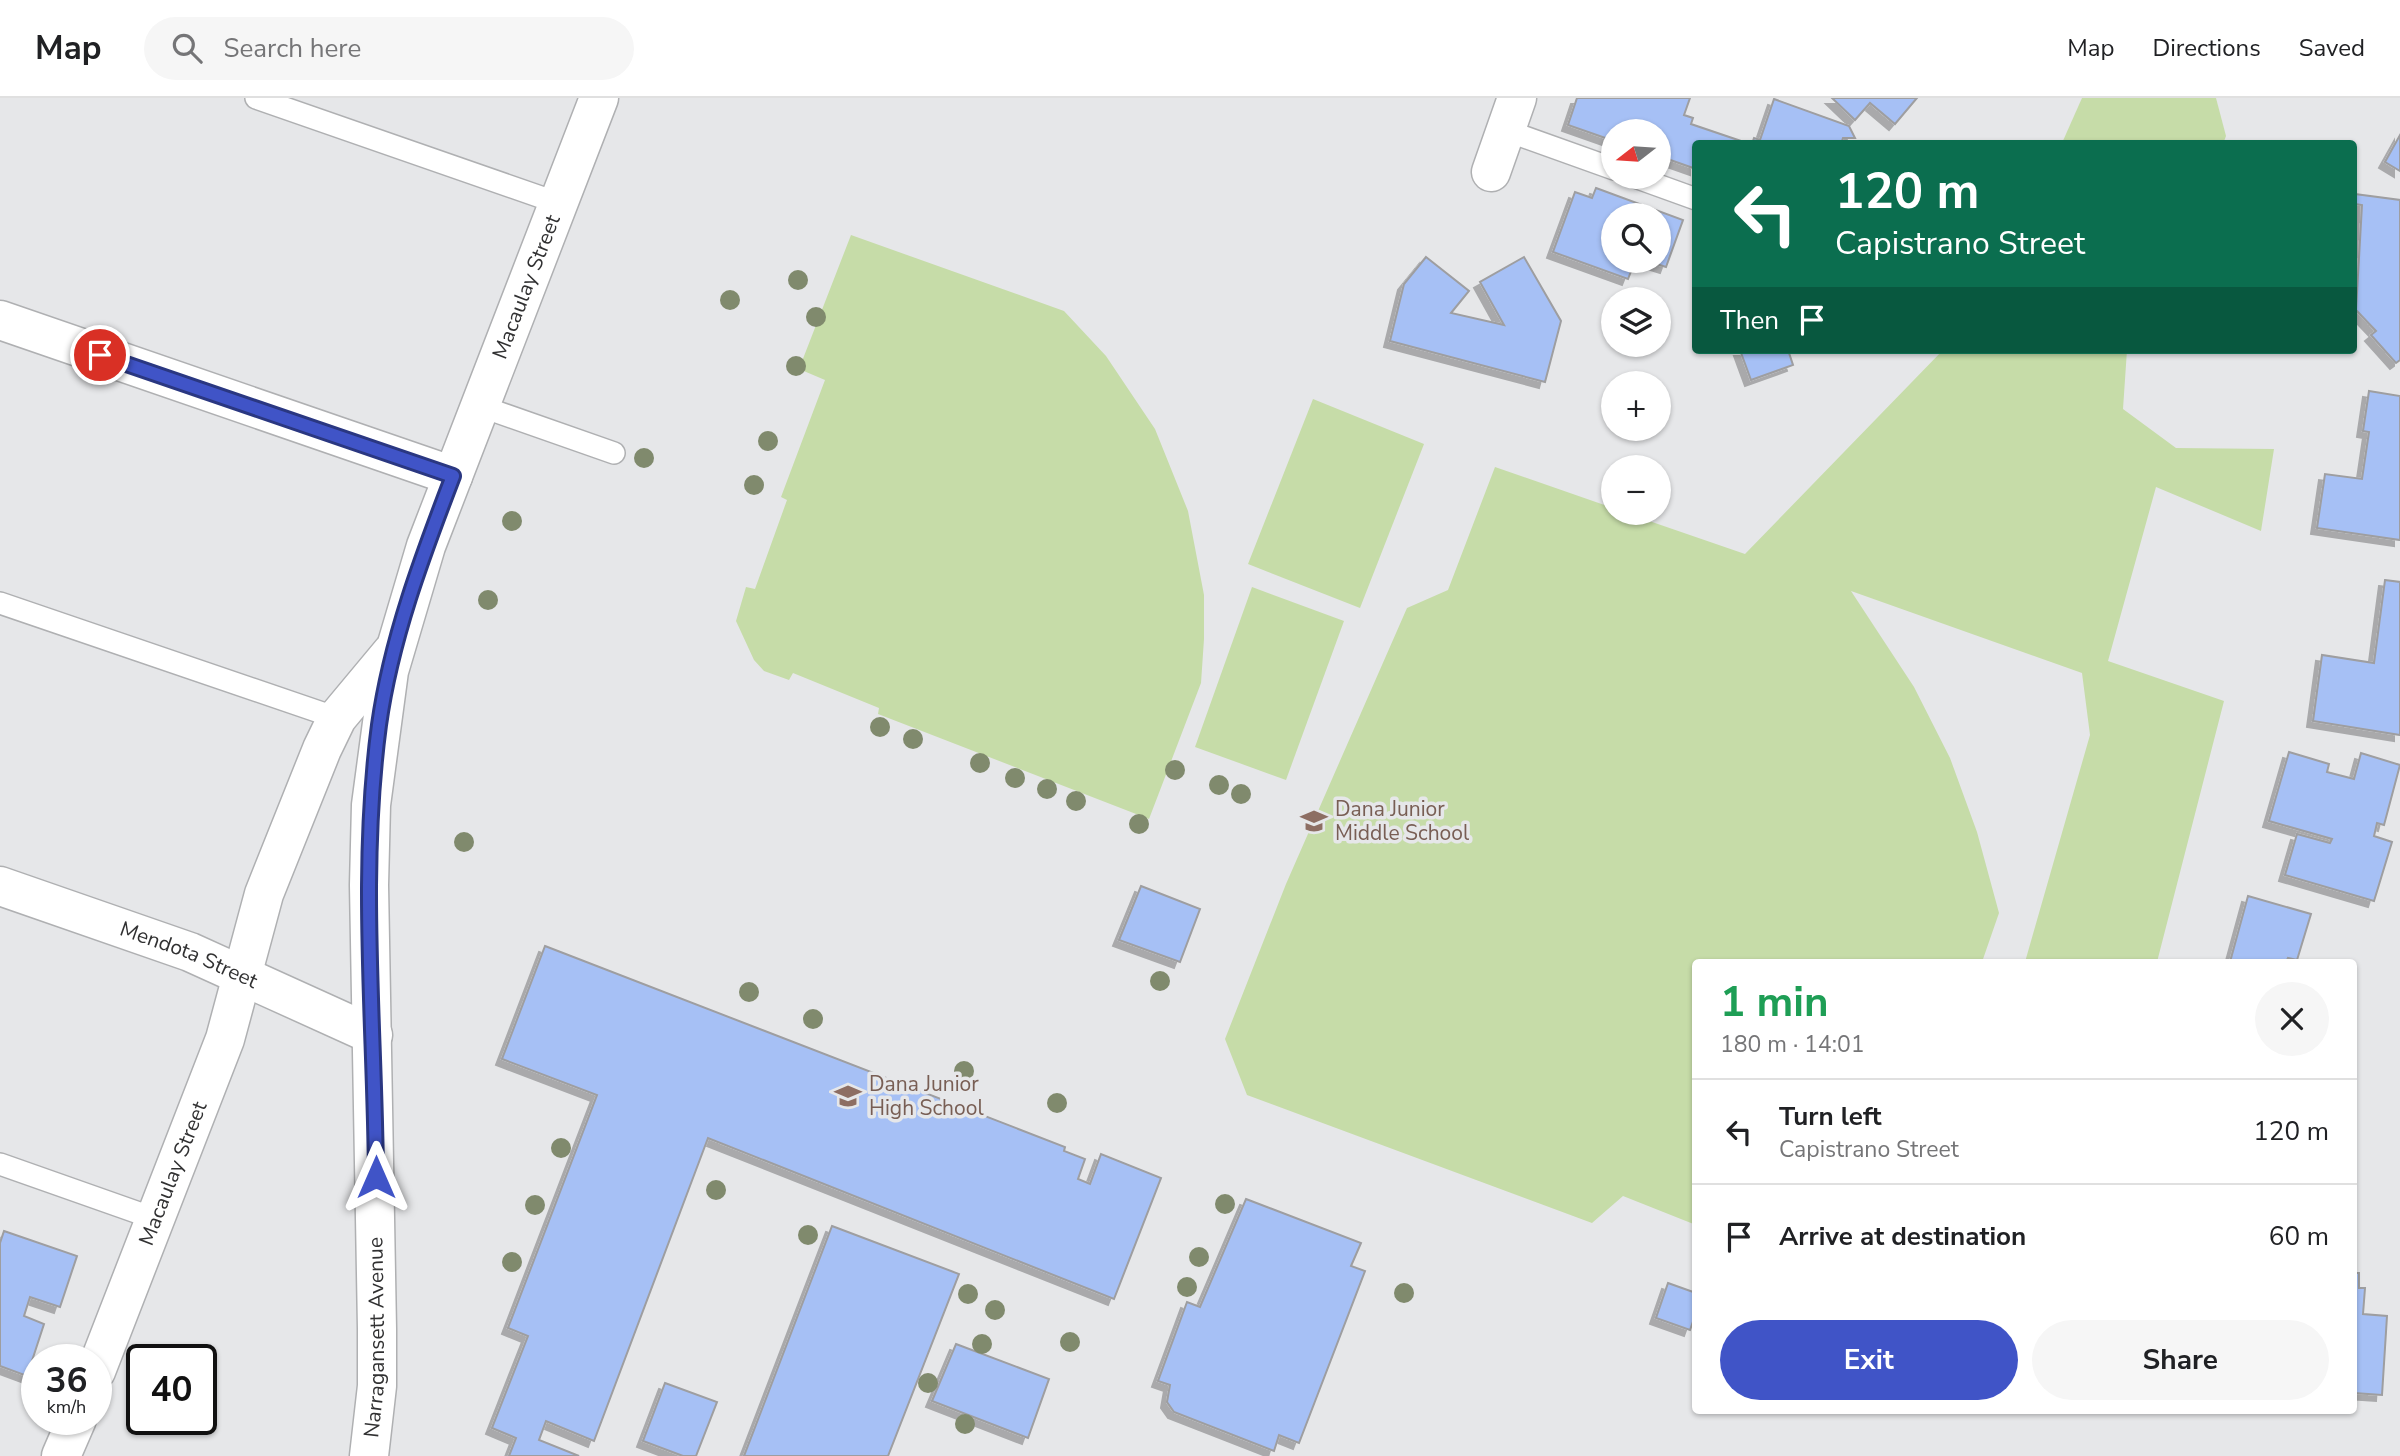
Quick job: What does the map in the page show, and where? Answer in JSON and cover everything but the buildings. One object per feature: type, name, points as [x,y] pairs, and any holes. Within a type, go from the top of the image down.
[{"type":"street","name":"Macaulay Street","points":[[453,476],[598,98]]},
{"type":"street","points":[[1490,172],[1511,114]]},
{"type":"street","points":[[0,320],[453,476]]},
{"type":"street","name":"Narragansett Avenue","points":[[369,1456],[377,1386],[377,1340],[369,840],[380,723],[395,648],[426,546],[453,476]]},
{"type":"street","name":"Macaulay Street","points":[[107,1344],[225,1040],[264,894],[337,718],[395,648]]},
{"type":"street","name":"Mendota Street","points":[[0,886],[190,952],[373,1035]]},
{"type":"street","points":[[61,1456],[70,1435]]},
{"type":"lane","points":[[256,98],[558,203]]},
{"type":"lane","points":[[1511,114],[1601,162]]},
{"type":"lane","points":[[1668,189],[1692,198]]},
{"type":"lane","points":[[480,405],[614,453]]},
{"type":"lane","points":[[0,603],[337,718]]},
{"type":"lane","points":[[0,1164],[156,1219]]},
{"type":"green space","points":[[2082,98],[2216,98],[2226,136],[2224,140],[2063,140]]},
{"type":"green space","points":[[851,235],[1064,311],[1106,356],[1155,429],[1188,511],[1204,595],[1204,639],[1201,683],[1149,819],[878,714],[879,708],[793,673],[789,680],[764,671],[754,660],[736,621],[746,587],[755,589],[787,500],[781,497],[825,380],[799,369]]},
{"type":"green space","points":[[1939,354],[2127,354],[2123,409],[2176,448],[2274,449],[2261,531],[2156,487],[2108,661],[2224,701],[2158,959],[2026,959],[2090,735],[2082,673],[1851,591],[1914,687],[1950,758],[1977,832],[1999,913],[1983,959],[1692,959],[1692,1223],[1623,1196],[1592,1223],[1247,1095],[1225,1039],[1286,884],[1407,608],[1448,590],[1495,467],[1601,504],[1601,525],[1661,525],[1745,554]]},
{"type":"green space","points":[[1313,399],[1424,444],[1360,608],[1248,564]]},
{"type":"green space","points":[[1252,587],[1344,621],[1286,780],[1195,747]]},
{"type":"place","name":"Dana Junior Middle School","points":[[1314,821]]},
{"type":"place","name":"Dana Junior High School","points":[[848,1096]]},
{"type":"route","points":[[100,355],[453,476],[404,614],[389,671],[374,771],[369,863],[376,1177]]}]
